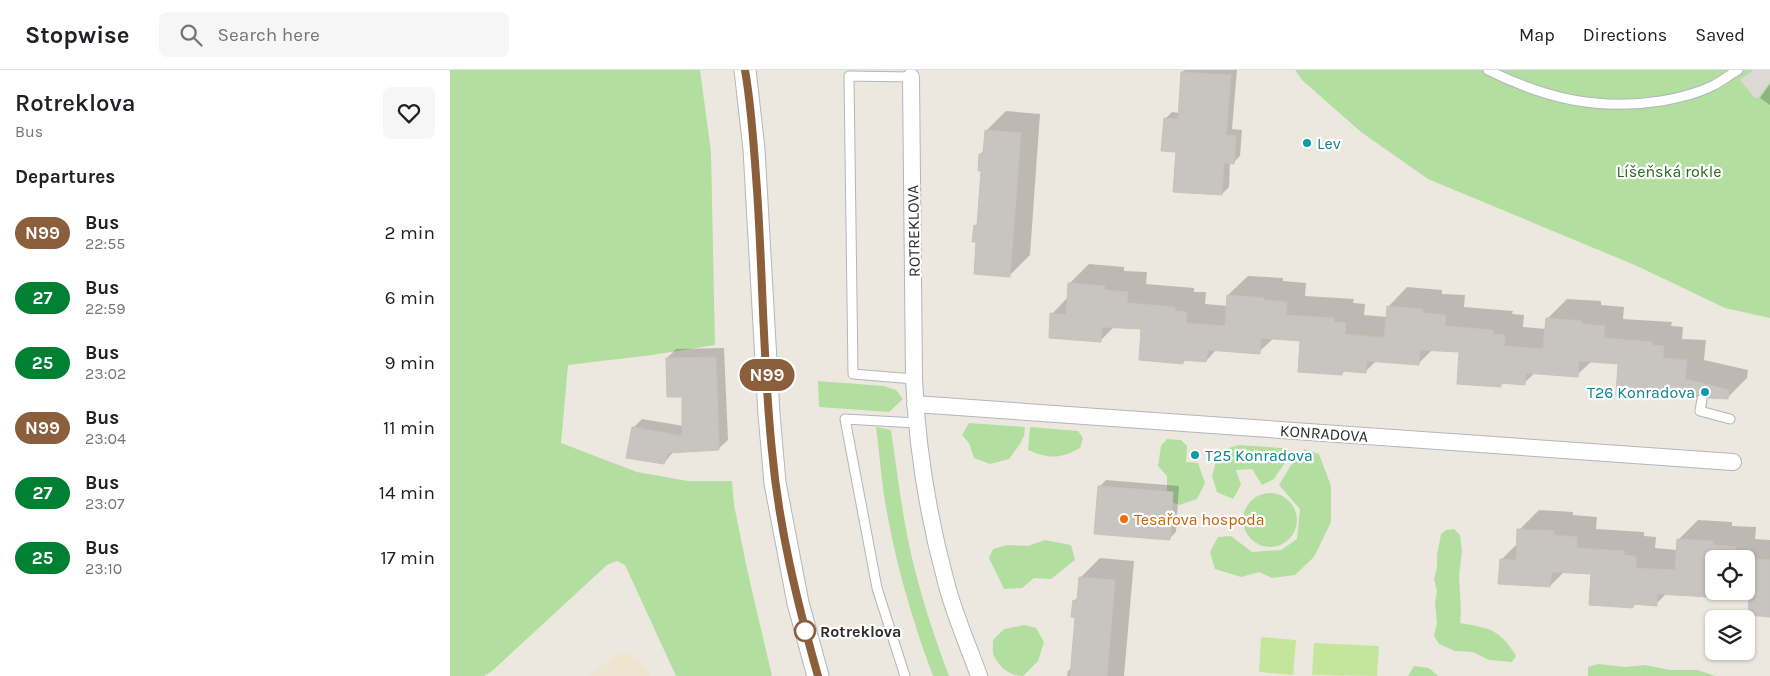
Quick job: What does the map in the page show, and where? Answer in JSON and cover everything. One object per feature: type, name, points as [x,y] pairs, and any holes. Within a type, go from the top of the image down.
[{"type":"street","points":[[745,70],[755,159],[769,414],[775,483],[798,603],[818,676]]},
{"type":"street","name":"ROTREKLOVA","points":[[911,77],[916,423],[928,506],[946,583],[979,676]]},
{"type":"street","name":"KONRADOVA","points":[[915,404],[1733,462]]},
{"type":"lane","points":[[1488,70],[1549,95],[1581,102],[1620,104],[1644,103],[1689,95],[1713,86],[1738,70]]},
{"type":"lane","points":[[911,77],[849,76],[853,374],[914,379]]},
{"type":"lane","points":[[1702,399],[1700,411],[1730,419]]},
{"type":"lane","points":[[905,676],[877,588],[844,419],[916,423]]},
{"type":"shaded area","points":[[1753,70],[1770,70],[1770,82],[1758,98],[1754,97],[1740,80]]},
{"type":"shaded area","points":[[629,654],[641,661],[651,676],[590,676],[615,655]]},
{"type":"green space","points":[[450,70],[700,70],[711,152],[715,345],[568,365],[561,443],[637,472],[688,481],[732,481],[734,505],[747,569],[772,676],[676,676],[625,565],[617,561],[607,565],[492,671],[484,676],[450,676]]},
{"type":"green space","name":"Líšeňská rokle","points":[[1295,70],[1770,70],[1770,318],[1725,308],[1637,266],[1428,179],[1361,132],[1302,80]]},
{"type":"green space","points":[[818,381],[884,386],[896,390],[903,399],[889,412],[819,407]]},
{"type":"green space","points":[[969,423],[1025,427],[1024,436],[1009,459],[990,464],[974,458],[969,443],[962,435]]},
{"type":"green space","points":[[876,427],[891,430],[911,553],[926,610],[949,676],[933,676],[907,598],[886,507]]},
{"type":"green space","points":[[1030,427],[1078,431],[1083,438],[1080,448],[1060,456],[1042,455],[1028,450]]},
{"type":"green space","points":[[1167,439],[1181,440],[1187,446],[1186,462],[1198,463],[1205,483],[1197,499],[1179,505],[1172,502],[1173,492],[1167,492],[1167,476],[1158,466],[1161,446]]},
{"type":"green space","points":[[1239,445],[1282,448],[1292,452],[1274,479],[1262,485],[1252,469],[1236,470],[1241,485],[1233,499],[1217,492],[1212,476],[1219,451]]},
{"type":"green space","points":[[1304,449],[1319,454],[1331,486],[1331,522],[1314,557],[1295,575],[1272,578],[1259,572],[1241,577],[1215,569],[1210,552],[1218,537],[1231,536],[1252,552],[1281,550],[1297,539],[1300,509],[1279,485],[1291,465]]},
{"type":"green space","points":[[1265,493],[1275,493],[1285,497],[1293,505],[1297,520],[1293,535],[1285,543],[1275,547],[1265,547],[1255,543],[1247,535],[1243,525],[1243,515],[1247,505],[1255,497]]},
{"type":"green space","points":[[1454,529],[1460,535],[1462,552],[1459,576],[1460,623],[1479,626],[1499,635],[1505,640],[1516,656],[1512,662],[1489,660],[1473,652],[1455,651],[1439,644],[1434,636],[1437,623],[1435,603],[1437,591],[1434,579],[1437,555],[1441,534],[1446,530]]},
{"type":"green space","points":[[1045,540],[1071,545],[1075,560],[1051,579],[1034,578],[1022,588],[1004,589],[989,558],[993,549],[1007,545],[1028,546]]},
{"type":"green space","points":[[1024,625],[1036,628],[1044,642],[1038,661],[1023,676],[1014,675],[1002,668],[993,653],[993,640],[1004,629]]},
{"type":"green space","points":[[1261,637],[1296,640],[1293,675],[1259,672]]},
{"type":"green space","points":[[1314,643],[1379,646],[1377,676],[1312,675]]},
{"type":"green space","points":[[1598,664],[1625,667],[1645,665],[1670,670],[1698,670],[1715,676],[1588,676],[1588,667]]},
{"type":"green space","points":[[1414,666],[1429,668],[1438,676],[1408,676]]},
{"type":"building","points":[[1181,72],[1231,75],[1226,135],[1236,136],[1234,164],[1224,163],[1222,195],[1173,192],[1176,152],[1161,151],[1164,118],[1178,119]]},
{"type":"building","points":[[985,130],[1021,133],[1010,277],[974,274],[976,242],[972,242],[974,225],[977,226],[981,171],[978,171],[979,154],[983,154]]},
{"type":"building","points":[[1068,283],[1105,286],[1104,290],[1128,292],[1127,303],[1175,307],[1175,311],[1187,312],[1186,323],[1225,326],[1227,295],[1287,302],[1286,315],[1334,318],[1334,322],[1346,323],[1345,334],[1384,338],[1387,306],[1423,309],[1423,313],[1446,315],[1445,326],[1493,330],[1493,334],[1505,335],[1504,346],[1543,349],[1546,318],[1582,321],[1582,324],[1605,326],[1604,338],[1653,342],[1652,345],[1664,346],[1663,358],[1687,360],[1685,379],[1729,390],[1728,399],[1708,398],[1703,393],[1699,393],[1696,397],[1660,394],[1660,398],[1616,395],[1618,364],[1579,361],[1578,377],[1526,373],[1525,385],[1501,383],[1501,387],[1457,384],[1459,352],[1420,350],[1419,365],[1367,361],[1366,373],[1342,371],[1342,375],[1298,372],[1300,341],[1261,338],[1260,354],[1208,350],[1206,362],[1183,360],[1183,364],[1139,360],[1141,329],[1102,327],[1101,342],[1049,338],[1050,313],[1066,315]]},
{"type":"building","points":[[716,357],[719,450],[668,453],[664,464],[626,458],[632,427],[682,436],[682,397],[667,397],[666,358]]},
{"type":"building","points":[[1098,486],[1173,492],[1170,540],[1094,534]]},
{"type":"building","points":[[1517,529],[1554,531],[1554,535],[1577,537],[1577,548],[1625,551],[1624,555],[1636,556],[1636,568],[1675,570],[1677,539],[1713,541],[1713,545],[1736,547],[1736,550],[1705,550],[1705,597],[1657,594],[1657,606],[1633,604],[1633,608],[1589,605],[1591,574],[1552,572],[1550,587],[1498,584],[1500,559],[1516,560]]},
{"type":"building","points":[[1755,559],[1770,560],[1770,617],[1755,616],[1755,610],[1748,610],[1749,600],[1755,600]]},
{"type":"building","points":[[1079,577],[1115,580],[1107,676],[1070,676],[1075,618],[1071,617],[1073,600],[1077,601]]},
{"type":"bus line","name":"N99","points":[[745,70],[751,114],[759,218],[771,449],[775,483],[792,577],[804,629],[818,676]]},
{"type":"place","name":"Lev","points":[[1307,143]]},
{"type":"place","name":"T26 Konradova","points":[[1705,392]]},
{"type":"place","name":"T25 Konradova","points":[[1195,455]]},
{"type":"place","name":"Tesařova hospoda","points":[[1124,519]]},
{"type":"place","name":"Rotreklova","points":[[805,631]]}]
